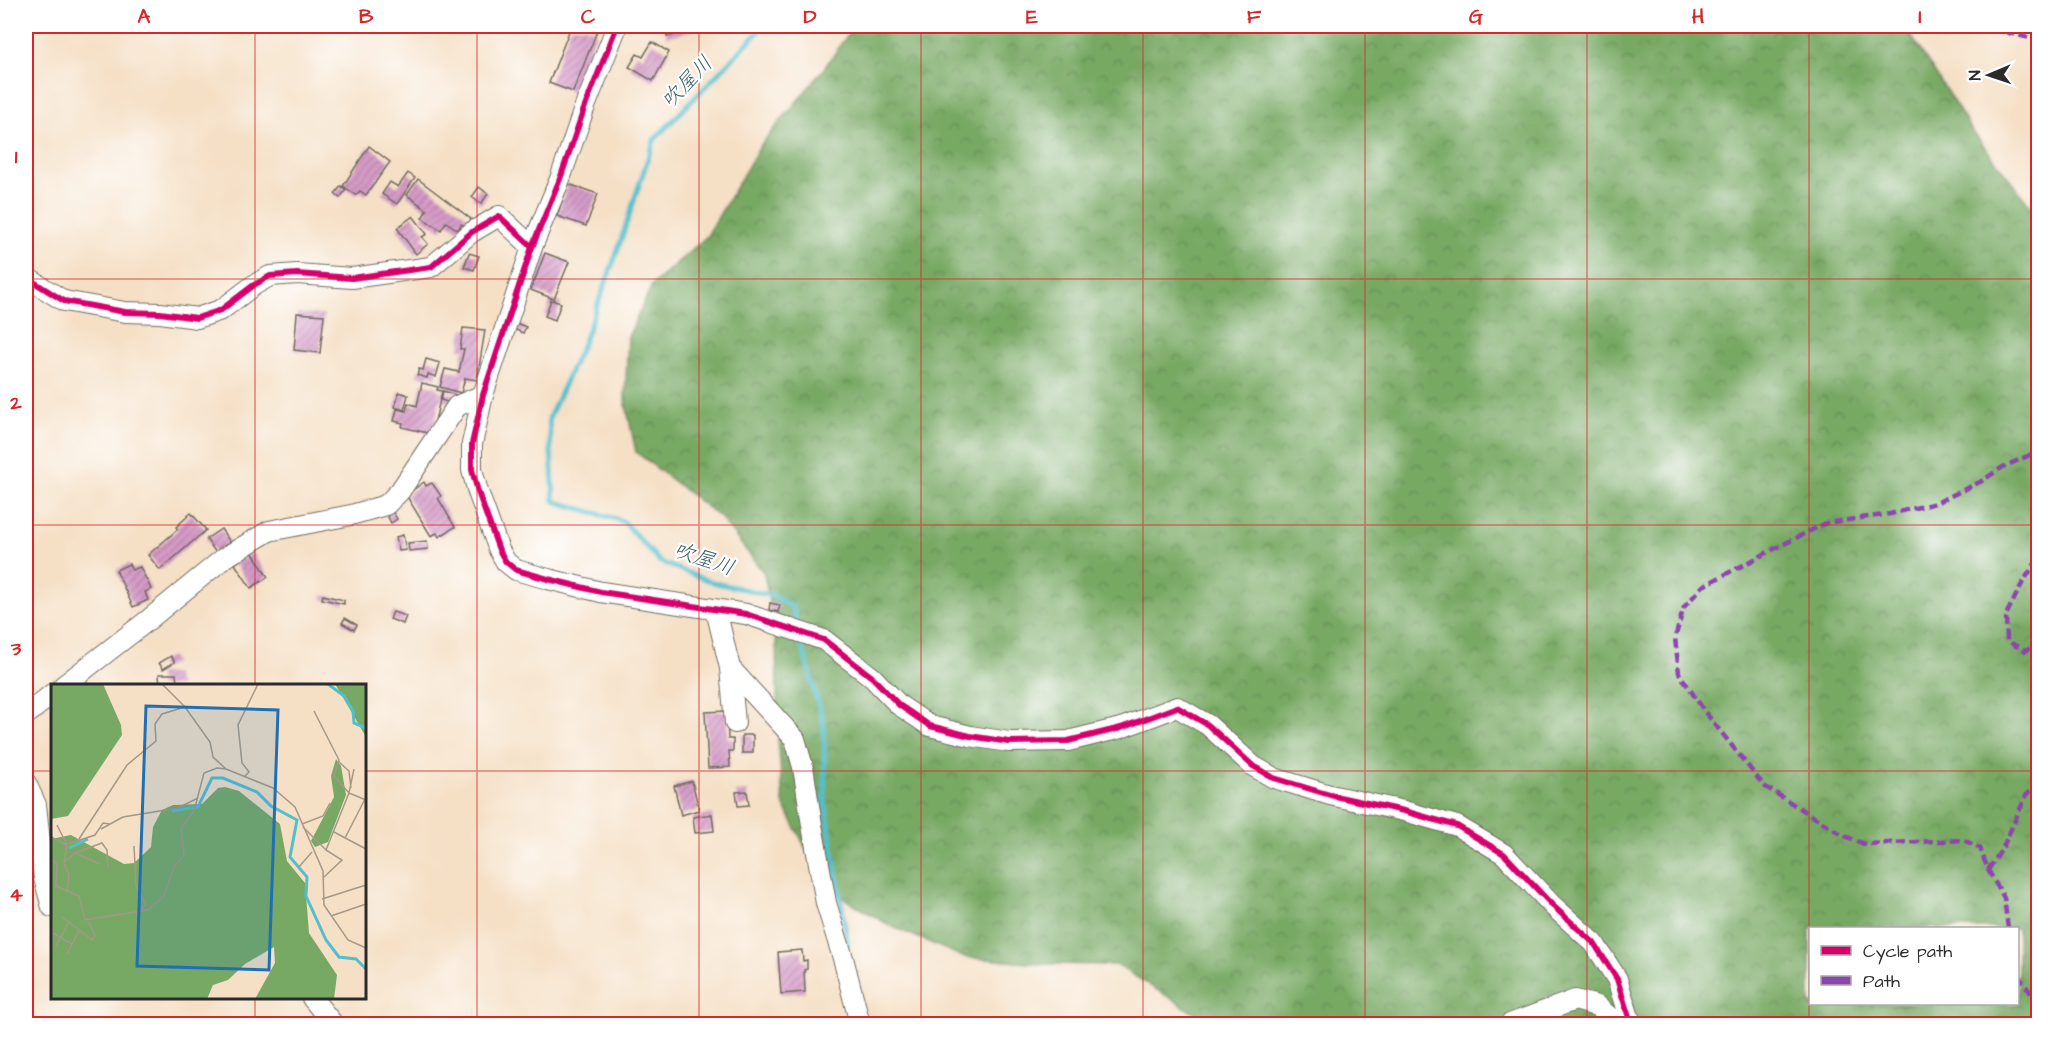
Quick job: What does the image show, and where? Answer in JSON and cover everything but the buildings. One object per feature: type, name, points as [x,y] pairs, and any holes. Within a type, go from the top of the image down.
[{"type":"street","points":[[617,26],[532,247],[483,395],[472,444],[472,470],[499,550],[506,562],[516,570],[601,592],[746,614],[824,640],[872,677],[899,705],[930,726],[970,736],[1009,742],[1068,741],[1121,728],[1177,707],[1208,725],[1253,766],[1274,778],[1330,795],[1404,811],[1457,826],[1504,854],[1553,906],[1594,943],[1617,979],[1631,1024]]},
{"type":"street","points":[[26,277],[64,301],[124,312],[160,313],[197,318],[221,310],[270,276],[297,274],[352,278],[431,267],[472,232],[499,216],[532,247]]},
{"type":"street","points":[[66,684],[224,558],[268,531],[351,515],[386,505],[400,491],[458,406],[483,395]]},
{"type":"street","points":[[716,610],[730,668],[735,723]]},
{"type":"street","points":[[730,668],[795,739],[803,767],[826,903],[860,1024]]},
{"type":"street","points":[[26,715],[51,695]]},
{"type":"street","points":[[26,783],[36,805],[44,878],[51,903]]},
{"type":"street","points":[[313,999],[333,1024]]},
{"type":"street","points":[[1510,1024],[1575,1000],[1597,1006],[1618,1024]]},
{"type":"green space","points":[[854,26],[1905,26],[1972,131],[2038,215],[2038,1024],[1203,1024],[1196,1014],[1117,965],[1042,964],[963,957],[891,926],[826,888],[783,803],[778,737],[776,641],[764,573],[721,518],[636,452],[625,400],[628,337],[652,285],[707,236],[760,146],[823,70]]},
{"type":"waterway","name":"吹屋川","points":[[764,26],[654,140],[616,255],[584,341],[549,418],[554,501],[623,521],[660,562],[712,582],[774,596],[793,608],[797,626]]},
{"type":"waterway","name":"吹屋川","points":[[800,638],[824,725],[825,801],[848,945]]},
{"type":"marked path","points":[[1980,26],[2038,40]]},
{"type":"marked path","points":[[2008,927],[2004,898],[1988,870],[1980,848],[1964,840],[1864,844],[1843,835],[1764,786],[1705,712],[1679,673],[1675,638],[1684,607],[1703,586],[1772,550],[1826,523],[1890,514],[1936,503],[1980,482],[2003,467],[2030,455],[2038,454]]},
{"type":"marked path","points":[[2038,559],[2006,615],[2007,641],[2026,651],[2038,642]]},
{"type":"marked path","points":[[1988,870],[2002,849],[2026,796],[2038,782]]},
{"type":"marked path","points":[[2019,976],[2038,1003]]},
{"type":"cycle path","points":[[617,26],[532,247],[483,395],[472,444],[472,470],[478,492],[499,550],[506,562],[516,570],[601,592],[746,614],[824,640],[872,677],[899,705],[930,726],[970,736],[1009,742],[1068,741],[1121,728],[1177,707],[1208,725],[1253,766],[1274,778],[1330,795],[1404,811],[1457,826],[1504,854],[1553,906],[1594,943],[1617,979],[1631,1024]]},
{"type":"cycle path","points":[[26,277],[64,301],[125,312],[160,313],[197,318],[221,310],[270,276],[297,274],[352,278],[431,267],[472,232],[499,216],[532,247]]}]
